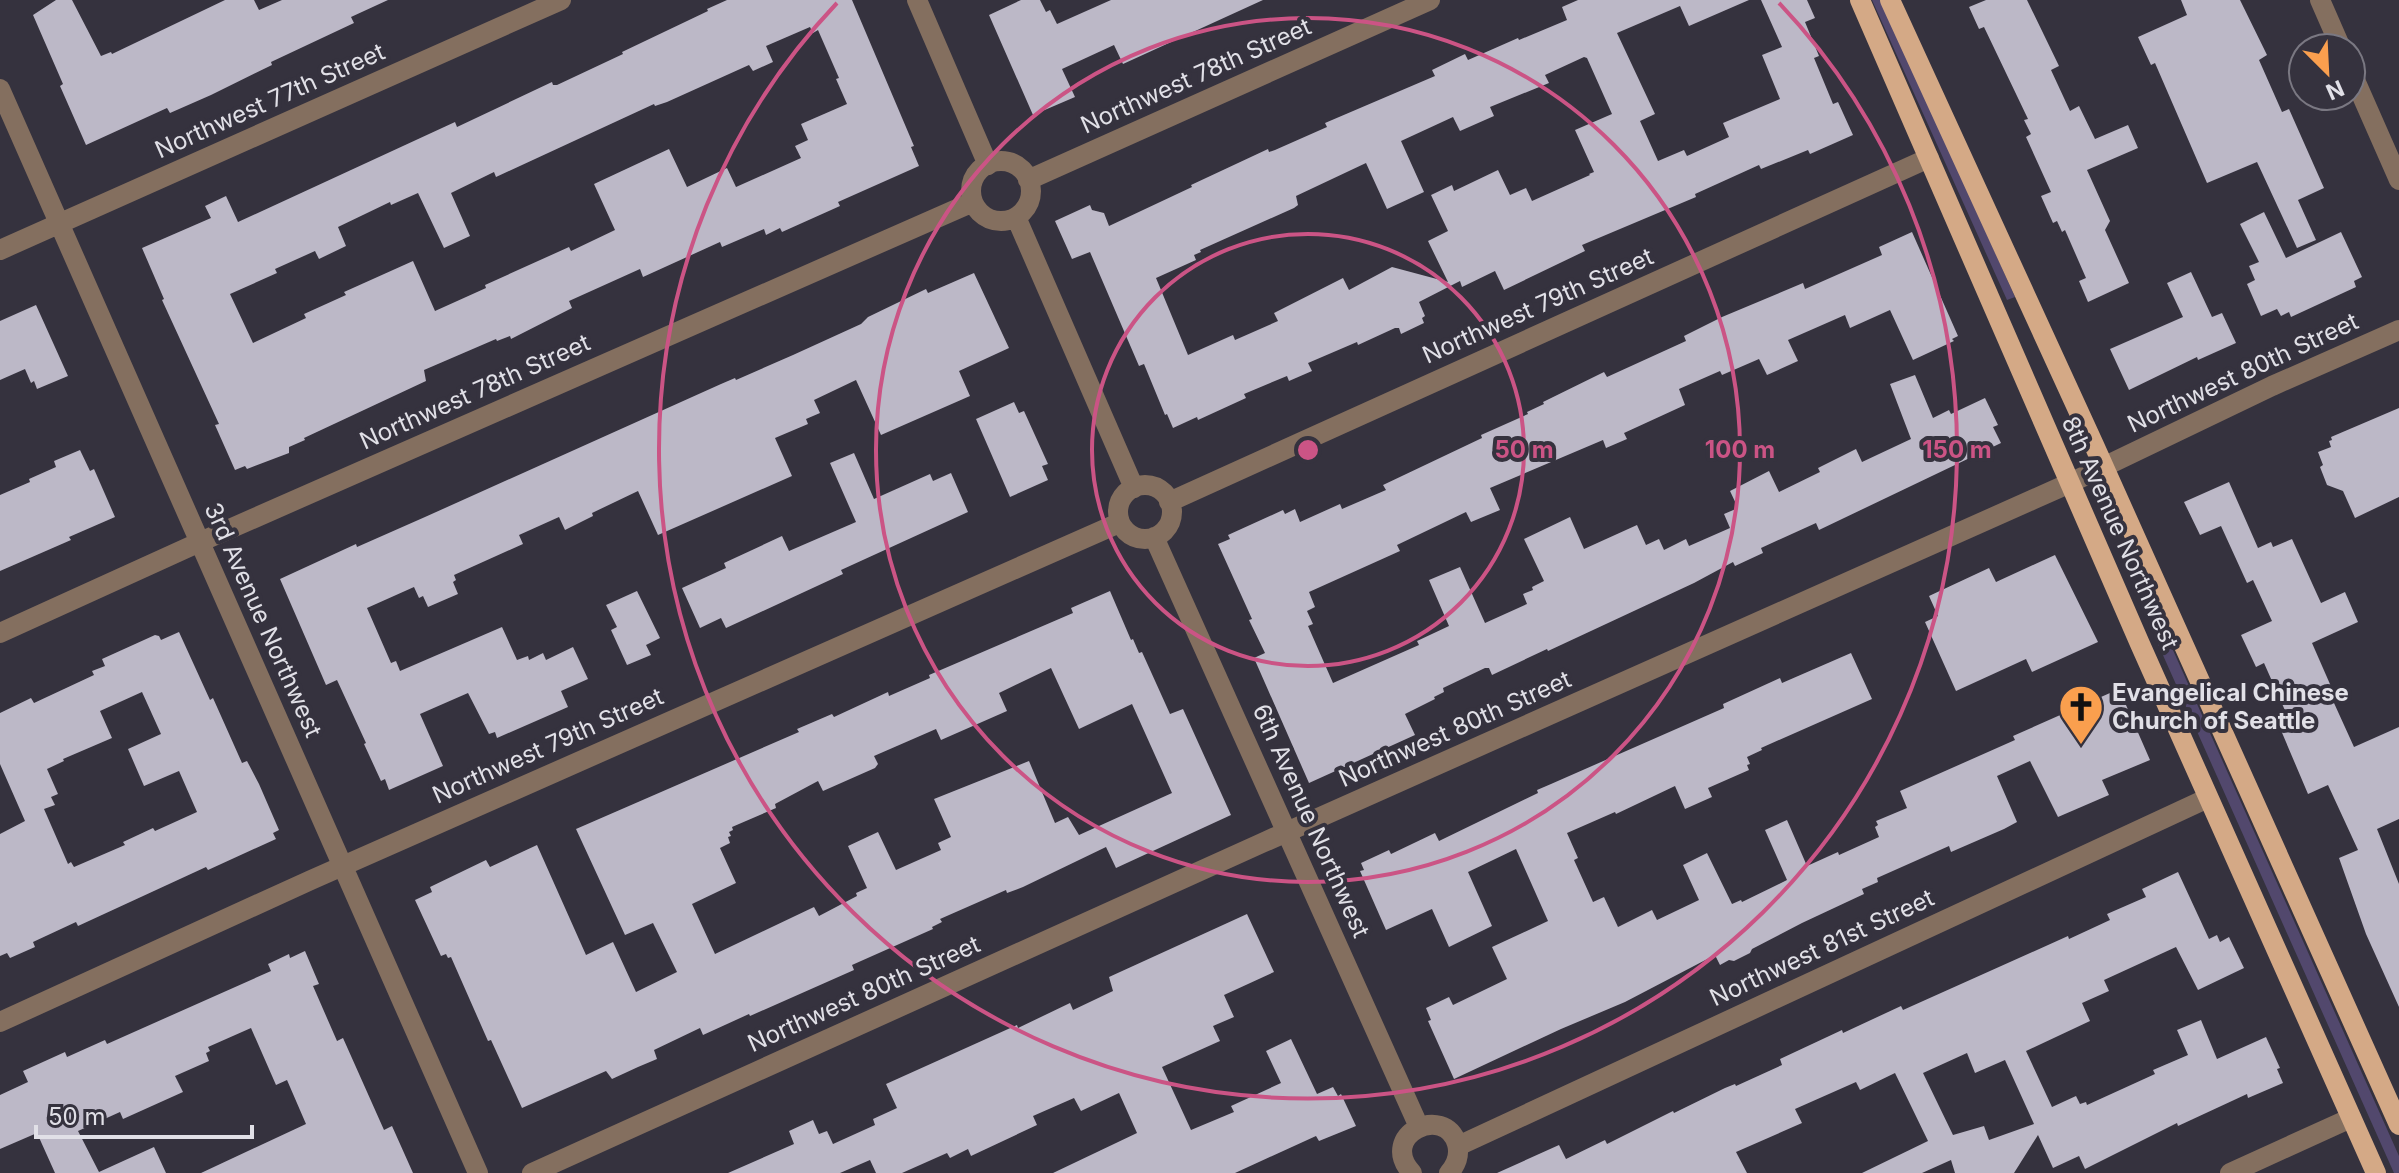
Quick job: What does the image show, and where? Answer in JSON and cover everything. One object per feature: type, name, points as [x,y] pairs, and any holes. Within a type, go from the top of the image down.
[{"type":"main road","name":"8th Avenue Northwest","points":[[1860,0],[2208,798],[2376,1173]]},
{"type":"main road","name":"8th Avenue Northwest","points":[[1890,0],[2104,467],[2399,1125]]},
{"type":"street","name":"Northwest 77th Street","points":[[0,250],[561,0]]},
{"type":"street","points":[[917,0],[988,165]]},
{"type":"street","name":"Northwest 78th Street","points":[[1028,180],[1430,0]]},
{"type":"street","points":[[2320,0],[2334,32]]},
{"type":"street","name":"3rd Avenue Northwest","points":[[0,89],[478,1173]]},
{"type":"street","points":[[2367,107],[2399,180]]},
{"type":"street","name":"Northwest 79th Street","points":[[1169,502],[1929,158]]},
{"type":"street","points":[[1008,162],[1019,167],[1028,180],[1031,192],[1029,201],[1016,217],[1006,221],[986,218],[973,202],[972,182],[988,165],[1008,162]]},
{"type":"street","name":"Northwest 78th Street","points":[[0,633],[973,202]]},
{"type":"street","points":[[1016,217],[1134,488]]},
{"type":"street","name":"Northwest 80th Street","points":[[532,1173],[2070,483],[2272,386],[2399,330]]},
{"type":"street","points":[[1145,485],[1154,487],[1169,502],[1170,522],[1165,530],[1154,537],[1140,539],[1131,536],[1119,523],[1119,504],[1123,496],[1134,488],[1145,485]]},
{"type":"street","name":"Northwest 79th Street","points":[[0,1022],[343,866],[1119,523]]},
{"type":"street","name":"6th Avenue Northwest","points":[[1154,537],[1419,1127]]},
{"type":"street","name":"Northwest 81st Street","points":[[1458,1146],[2208,798]]},
{"type":"street","points":[[2230,1173],[2351,1118]]},
{"type":"street","points":[[1404,1171],[1402,1152],[1408,1135],[1419,1127],[1432,1124],[1441,1126],[1454,1137],[1458,1146],[1455,1165],[1449,1173]]},
{"type":"shaded area","points":[[1872,0],[1882,0],[2015,297],[2007,300]]},
{"type":"shaded area","points":[[2168,639],[2399,1156],[2399,1173],[2394,1173],[2158,644]]},
{"type":"building","points":[[56,0],[72,0],[101,56],[112,54],[225,0],[254,0],[259,10],[282,0],[388,0],[351,17],[354,23],[271,62],[272,65],[211,95],[170,113],[167,108],[86,145],[33,15]]},
{"type":"building","points":[[727,0],[852,0],[914,146],[911,147],[919,166],[838,202],[840,206],[782,232],[780,228],[766,235],[764,229],[722,247],[720,242],[643,277],[640,269],[569,301],[572,308],[511,339],[510,336],[496,339],[424,370],[426,381],[304,438],[289,447],[289,453],[247,469],[245,466],[235,470],[215,425],[219,424],[162,300],[142,248],[211,218],[205,206],[226,196],[238,222],[455,122],[457,127],[552,82],[557,85]],"holes":[[[810,27],[813,33],[818,30],[847,104],[801,124],[808,140],[795,146],[801,158],[736,187],[727,168],[687,187],[669,149],[594,184],[615,230],[571,251],[569,247],[435,311],[413,261],[344,292],[346,295],[304,314],[306,318],[253,343],[230,294],[277,273],[275,269],[315,251],[319,259],[346,246],[338,227],[390,202],[391,205],[418,193],[444,248],[470,236],[451,193],[494,172],[496,177],[654,104],[667,102],[749,65],[753,71],[773,62],[766,46]]]},
{"type":"building","points":[[1021,0],[1040,0],[1057,24],[1111,0],[1263,0],[1123,64],[1114,45],[1062,69],[1075,97],[1033,115],[989,15]]},
{"type":"building","points":[[1578,0],[1749,0],[1689,26],[1680,6],[1617,33],[1655,114],[1640,121],[1658,161],[1684,150],[1687,156],[1729,137],[1723,123],[1780,99],[1762,55],[1782,47],[1761,0],[1807,0],[1815,18],[1805,22],[1819,56],[1814,58],[1833,104],[1838,102],[1853,135],[1810,154],[1808,150],[1761,169],[1759,165],[1695,194],[1696,197],[1582,245],[1585,251],[1504,290],[1495,271],[1462,287],[1460,281],[1419,302],[1425,316],[1422,318],[1424,323],[1401,334],[1399,328],[1395,328],[1358,345],[1357,342],[1308,363],[1312,371],[1289,381],[1287,376],[1244,394],[1246,398],[1198,420],[1197,417],[1173,428],[1144,364],[1139,366],[1090,252],[1072,259],[1055,221],[1090,205],[1092,210],[1104,213],[1109,226],[1268,149],[1269,152],[1275,150],[1327,127],[1325,123],[1435,76],[1432,70],[1465,54],[1468,60],[1567,20],[1562,7]],"holes":[[[1587,58],[1612,114],[1575,130],[1594,172],[1532,201],[1526,188],[1510,195],[1498,170],[1454,191],[1452,185],[1431,195],[1448,231],[1428,241],[1448,282],[1392,267],[1349,290],[1343,278],[1274,313],[1278,321],[1235,340],[1233,335],[1188,355],[1156,278],[1196,260],[1194,255],[1200,250],[1294,208],[1298,205],[1296,196],[1366,163],[1387,209],[1424,192],[1401,141],[1453,117],[1460,131],[1494,116],[1490,107],[1549,83],[1545,75]]]},
{"type":"building","points":[[1986,0],[2027,0],[2059,66],[2051,70],[2070,111],[2079,106],[2095,139],[2128,125],[2138,148],[2087,170],[2110,221],[2105,230],[2129,283],[2088,302],[2079,281],[2086,278],[2065,230],[2062,232],[2057,221],[2053,223],[2041,196],[2051,192],[2026,137],[2031,134],[2024,120],[2028,119],[1984,27],[1979,29],[1969,7]]},
{"type":"building","points":[[2181,0],[2240,0],[2267,55],[2259,60],[2282,112],[2290,112],[2324,188],[2298,200],[2316,240],[2297,248],[2257,162],[2207,183],[2155,63],[2151,65],[2138,37],[2187,15]]},
{"type":"building","points":[[2264,212],[2286,258],[2341,232],[2362,277],[2354,281],[2356,287],[2291,317],[2289,312],[2281,316],[2277,309],[2261,316],[2247,284],[2255,280],[2249,266],[2259,262],[2240,224]]},
{"type":"building","points":[[1912,232],[1958,336],[1952,339],[1954,341],[1913,360],[1890,310],[1850,328],[1845,315],[1788,340],[1798,361],[1767,375],[1759,359],[1722,375],[1720,371],[1679,389],[1685,405],[1624,433],[1627,439],[1606,448],[1603,440],[1490,488],[1500,510],[1471,522],[1466,512],[1397,545],[1400,551],[1309,592],[1315,607],[1307,611],[1313,624],[1308,626],[1333,683],[1419,645],[1417,641],[1449,626],[1429,580],[1460,567],[1485,623],[1527,604],[1523,594],[1544,581],[1524,539],[1570,517],[1584,549],[1637,525],[1646,545],[1659,539],[1664,550],[1686,539],[1689,546],[1730,528],[1724,514],[1738,508],[1730,491],[1769,471],[1779,492],[1820,472],[1818,468],[1856,449],[1862,462],[1911,439],[1890,384],[1915,375],[1933,418],[1949,410],[1951,414],[1985,398],[1998,425],[1993,427],[2001,443],[1819,530],[1816,523],[1761,548],[1763,553],[1735,566],[1733,562],[1548,651],[1492,675],[1489,668],[1485,668],[1443,688],[1444,692],[1435,699],[1405,714],[1415,735],[1309,783],[1254,658],[1265,653],[1218,544],[1230,539],[1228,535],[1283,510],[1285,514],[1295,509],[1300,522],[1340,504],[1342,509],[1386,490],[1383,485],[1482,438],[1481,435],[1528,414],[1543,402],[1604,372],[1607,377],[1686,341],[1684,336],[1722,317],[1803,283],[1805,289],[1882,255],[1879,247]]},
{"type":"building","points":[[2191,272],[2212,317],[2222,313],[2236,343],[2198,360],[2197,357],[2129,390],[2110,349],[2183,317],[2167,283]]},
{"type":"building","points":[[974,273],[1009,348],[959,371],[970,396],[881,435],[856,380],[814,400],[820,413],[806,419],[808,424],[775,438],[792,476],[658,535],[638,491],[565,530],[559,517],[519,535],[523,544],[454,575],[456,580],[453,582],[458,594],[428,607],[414,587],[367,608],[391,663],[396,661],[400,671],[502,627],[517,660],[528,656],[529,660],[543,653],[546,660],[573,647],[588,679],[561,691],[568,707],[497,738],[495,732],[489,734],[468,693],[420,714],[443,766],[389,790],[385,779],[381,781],[337,680],[326,685],[280,579],[793,355],[861,324],[868,317],[926,289],[928,293]]},
{"type":"building","points":[[36,305],[68,376],[37,389],[25,369],[0,380],[0,321]]},
{"type":"building","points":[[1014,402],[1019,413],[1024,411],[1048,464],[1042,466],[1048,480],[1010,497],[976,419]]},
{"type":"building","points":[[2399,408],[2399,497],[2355,518],[2343,491],[2327,485],[2318,452],[2331,447],[2331,437]]},
{"type":"building","points":[[80,450],[90,471],[94,469],[115,517],[0,571],[0,495],[30,482],[29,479],[56,467],[54,461]]},
{"type":"building","points":[[854,453],[874,499],[930,474],[933,481],[951,473],[968,512],[841,570],[843,574],[726,628],[721,618],[700,628],[682,588],[726,568],[724,563],[782,536],[789,551],[856,522],[830,463]]},
{"type":"building","points":[[2229,482],[2258,548],[2271,542],[2273,547],[2292,539],[2321,603],[2345,592],[2358,622],[2312,643],[2333,691],[2329,692],[2354,747],[2399,727],[2399,819],[2377,829],[2399,884],[2399,1007],[2366,934],[2339,858],[2358,850],[2328,785],[2308,794],[2280,728],[2291,724],[2264,663],[2256,667],[2241,635],[2272,621],[2253,580],[2247,583],[2221,526],[2200,535],[2184,502]]},
{"type":"building","points":[[2055,555],[2098,642],[2032,672],[2026,659],[1956,691],[1925,622],[1938,616],[1929,596],[1989,568],[1996,582]]},
{"type":"building","points":[[637,591],[660,638],[646,645],[651,655],[627,665],[611,630],[617,627],[606,605]]},
{"type":"building","points":[[1110,591],[1131,640],[1139,653],[1142,652],[1170,714],[1183,709],[1231,815],[1116,868],[1106,847],[1023,887],[1007,893],[1006,890],[940,919],[942,922],[933,929],[852,965],[854,970],[703,1035],[700,1028],[654,1050],[657,1059],[612,1079],[606,1071],[522,1108],[451,957],[448,958],[446,954],[441,956],[415,900],[432,892],[430,887],[486,860],[490,867],[537,845],[586,955],[613,942],[636,992],[677,972],[653,923],[625,935],[576,829],[799,732],[797,729],[832,714],[834,717],[888,692],[889,696],[930,678],[929,675],[1073,613],[1071,608]],"holes":[[[1051,668],[1079,729],[1132,704],[1172,793],[1079,835],[1068,817],[1055,823],[1029,761],[934,799],[951,837],[938,843],[941,850],[896,870],[878,832],[848,846],[867,888],[856,893],[857,896],[819,916],[814,907],[715,954],[692,904],[736,883],[720,848],[730,843],[728,837],[731,836],[729,832],[733,830],[732,827],[776,808],[775,804],[818,781],[823,791],[875,768],[878,764],[874,756],[936,729],[941,740],[1007,711],[999,693]]]},
{"type":"building","points":[[179,632],[242,763],[247,761],[259,784],[279,830],[273,833],[276,839],[208,870],[206,867],[78,926],[76,922],[33,942],[35,947],[10,958],[7,953],[0,956],[0,834],[25,821],[0,764],[0,713],[31,698],[34,703],[94,675],[92,671],[105,666],[102,659],[155,635],[161,640]],"holes":[[[142,692],[161,734],[128,749],[144,786],[179,771],[197,812],[155,831],[153,828],[123,842],[125,845],[74,867],[71,862],[68,864],[44,809],[55,805],[51,797],[58,794],[47,769],[112,738],[100,711]]]},
{"type":"building","points":[[1851,653],[1872,699],[1761,748],[1747,757],[1749,770],[1708,788],[1712,797],[1685,809],[1675,786],[1567,833],[1578,858],[1574,860],[1593,902],[1604,897],[1618,927],[1652,910],[1657,920],[1699,900],[1683,865],[1707,853],[1732,904],[1787,880],[1765,830],[1787,820],[1807,866],[1879,837],[1876,821],[1907,808],[1900,791],[2119,689],[2150,760],[2102,780],[2109,795],[2058,817],[2030,761],[1997,776],[2017,822],[1951,852],[1949,846],[1877,878],[1878,882],[1862,889],[1864,894],[1802,923],[1734,961],[1720,965],[1715,955],[1625,1002],[1454,1079],[1428,1021],[1431,1020],[1426,1008],[1449,997],[1453,1005],[1507,979],[1492,947],[1548,921],[1516,849],[1468,872],[1492,926],[1449,947],[1432,909],[1386,930],[1360,871],[1364,870],[1361,863],[1389,850],[1391,854],[1435,833],[1439,841],[1538,793],[1537,790],[1724,708],[1723,704],[1780,678],[1782,683]]},
{"type":"building","points":[[2178,872],[2209,939],[2217,935],[2220,942],[2229,937],[2244,968],[2198,990],[2176,947],[2104,980],[2109,991],[2082,1003],[2090,1021],[2026,1051],[2052,1107],[2076,1096],[2080,1104],[2086,1102],[2087,1105],[2188,1055],[2177,1030],[2201,1020],[2217,1059],[2266,1037],[2283,1083],[2248,1098],[2247,1094],[2178,1126],[2177,1123],[2085,1169],[2079,1156],[2053,1168],[2038,1135],[2014,1173],[1955,1173],[1951,1160],[1922,1173],[1862,1173],[1928,1141],[1895,1073],[1860,1090],[1856,1082],[1795,1109],[1802,1123],[1736,1152],[1747,1173],[1497,1173],[1559,1145],[1566,1159],[1605,1140],[1607,1144],[1673,1111],[1782,1065],[1780,1059],[1842,1030],[1843,1033],[1901,1006],[1903,1010],[2110,920],[2107,914],[2146,897],[2142,889]],"holes":[[[1967,1053],[1975,1073],[2005,1060],[2034,1124],[1989,1140],[1984,1126],[1953,1135],[1923,1073]]]},
{"type":"building","points":[[1247,914],[1274,972],[1224,995],[1234,1017],[1213,1026],[1220,1041],[1162,1067],[1191,1130],[1234,1112],[1231,1106],[1281,1083],[1266,1051],[1291,1039],[1317,1094],[1333,1087],[1338,1096],[1341,1094],[1356,1126],[1319,1141],[1316,1136],[1235,1173],[1053,1173],[1137,1133],[1119,1093],[1081,1111],[1074,1098],[1033,1116],[1037,1125],[971,1156],[968,1149],[950,1158],[947,1153],[902,1173],[876,1173],[870,1160],[840,1173],[728,1173],[794,1144],[789,1131],[813,1120],[819,1134],[827,1131],[833,1144],[875,1125],[873,1119],[897,1108],[886,1084],[1070,1003],[1073,1010],[1113,991],[1109,977]]},
{"type":"building","points":[[305,951],[319,984],[313,986],[337,1041],[343,1038],[384,1130],[392,1126],[413,1173],[201,1173],[306,1124],[287,1080],[276,1085],[251,1028],[208,1047],[210,1051],[206,1053],[209,1061],[175,1076],[183,1092],[123,1119],[120,1112],[78,1131],[99,1172],[154,1147],[166,1173],[55,1173],[37,1133],[0,1149],[0,1095],[28,1082],[23,1071],[65,1052],[67,1057],[105,1040],[107,1044],[271,971],[268,964],[289,954],[290,958]]},
{"type":"place","name":"Evangelical Chinese Church of Seattle","points":[[2081,746]]}]
